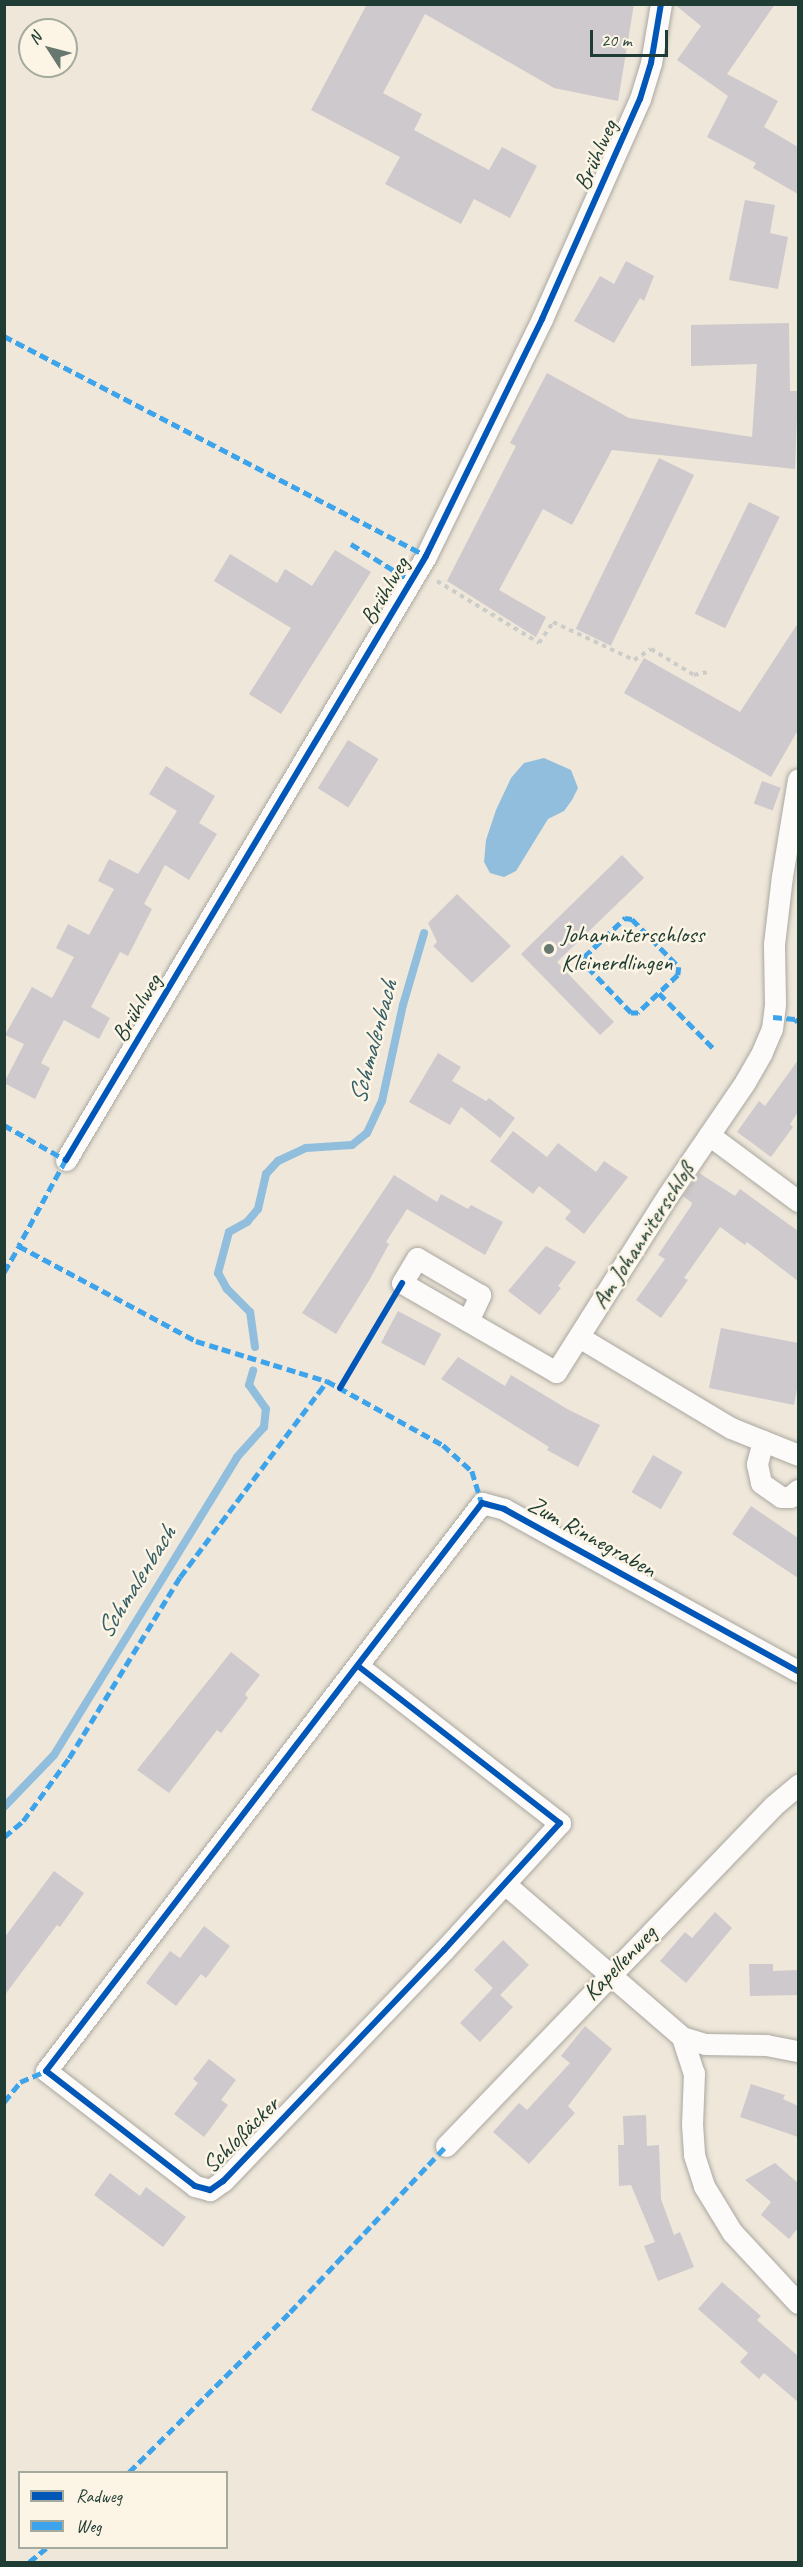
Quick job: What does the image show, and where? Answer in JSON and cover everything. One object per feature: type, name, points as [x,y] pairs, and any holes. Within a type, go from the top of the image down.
[{"type":"street","name":"Brühlweg","points":[[66,1160],[418,569],[542,319],[632,119],[651,63],[661,4]]},
{"type":"street","name":"Am Johanniterschloß","points":[[468,1321],[556,1372],[762,1052],[772,1029],[775,1003],[774,944],[782,876],[798,779]]},
{"type":"street","points":[[709,1135],[798,1201]]},
{"type":"street","points":[[579,1338],[731,1428],[798,1455]]},
{"type":"street","points":[[763,1441],[758,1464],[761,1483],[782,1497],[790,1497],[798,1490]]},
{"type":"street","name":"Zum Rinnegraben","points":[[358,1666],[482,1503],[504,1509],[798,1671]]},
{"type":"street","name":"Schloßäcker","points":[[358,1666],[560,1822],[505,1884],[240,2164],[210,2190],[195,2186],[46,2072],[263,1785],[358,1666]]},
{"type":"street","name":"Kapellenweg","points":[[446,2146],[609,1974],[773,1806],[798,1785]]},
{"type":"street","points":[[505,1884],[682,2037],[705,2044],[766,2045],[798,2051]]},
{"type":"street","points":[[682,2037],[694,2073],[692,2124],[694,2155],[704,2186],[732,2232],[798,2303]]},
{"type":"path","points":[[418,569],[539,643],[553,622],[634,660],[651,649],[694,675],[707,672]]},
{"type":"water","points":[[544,758],[571,770],[578,788],[564,811],[548,819],[516,871],[504,877],[490,873],[484,862],[486,840],[496,810],[511,778],[524,763]]},
{"type":"building","points":[[367,4],[634,4],[618,101],[554,88],[425,14],[383,93],[422,114],[414,130],[489,170],[502,147],[537,166],[510,218],[474,199],[461,224],[385,184],[400,157],[311,110]]},
{"type":"building","points":[[674,4],[775,4],[727,74],[778,101],[764,127],[798,147],[798,194],[753,168],[756,163],[707,137],[728,96],[677,60],[701,26]]},
{"type":"building","points":[[745,200],[775,205],[770,233],[788,237],[778,289],[729,280]]},
{"type":"building","points":[[626,261],[654,276],[644,301],[640,298],[614,343],[574,321],[600,276],[614,284]]},
{"type":"building","points":[[789,323],[790,391],[798,391],[795,469],[612,450],[572,525],[543,509],[499,590],[546,617],[536,637],[447,581],[516,446],[510,443],[547,373],[629,418],[752,437],[757,364],[691,366],[691,325]]},
{"type":"building","points":[[659,458],[694,475],[611,646],[576,629]]},
{"type":"building","points":[[749,502],[780,517],[725,628],[695,613]]},
{"type":"building","points":[[335,550],[371,572],[281,714],[249,694],[291,628],[214,581],[230,554],[277,583],[285,569],[312,586]]},
{"type":"building","points":[[798,623],[798,730],[771,777],[624,693],[644,658],[740,712]]},
{"type":"building","points":[[348,740],[379,759],[348,807],[318,788]]},
{"type":"building","points":[[166,766],[215,796],[199,823],[217,834],[189,880],[165,865],[144,904],[152,909],[128,956],[120,952],[91,1007],[110,1018],[99,1039],[64,1020],[41,1063],[50,1068],[35,1099],[4,1083],[24,1044],[5,1035],[32,987],[52,998],[74,957],[56,948],[68,924],[89,935],[114,889],[98,881],[109,859],[138,874],[177,811],[149,794]]},
{"type":"building","points":[[762,781],[781,788],[773,810],[754,804]]},
{"type":"building","name":"Johanniterschloss Kleinerdlingen","points":[[622,855],[644,878],[557,962],[614,1022],[600,1035],[521,954]]},
{"type":"building","points":[[457,894],[511,946],[472,983],[433,946],[437,942],[428,923]]},
{"type":"building","points":[[438,1053],[461,1067],[452,1081],[486,1101],[489,1098],[515,1118],[500,1138],[461,1107],[450,1125],[409,1102]]},
{"type":"building","points":[[798,1060],[798,1112],[790,1124],[793,1127],[771,1157],[737,1132],[759,1101],[765,1106]]},
{"type":"building","points":[[513,1131],[547,1157],[558,1143],[596,1172],[604,1161],[628,1177],[584,1234],[565,1219],[571,1211],[539,1186],[533,1194],[490,1161]]},
{"type":"building","points":[[699,1173],[735,1196],[740,1189],[798,1231],[798,1281],[747,1242],[745,1245],[720,1227],[684,1278],[688,1280],[661,1318],[636,1300],[665,1259],[658,1255],[691,1206],[692,1203],[683,1196]]},
{"type":"building","points":[[394,1175],[437,1202],[441,1194],[468,1209],[471,1205],[503,1222],[485,1255],[407,1209],[386,1242],[389,1244],[370,1279],[336,1334],[302,1313]]},
{"type":"building","points":[[546,1246],[576,1262],[558,1286],[561,1288],[540,1315],[508,1291]]},
{"type":"building","points":[[398,1311],[441,1334],[424,1366],[381,1343]]},
{"type":"building","points":[[721,1328],[798,1343],[798,1383],[794,1405],[709,1388]]},
{"type":"building","points":[[458,1357],[505,1386],[511,1375],[569,1410],[600,1425],[578,1467],[547,1450],[549,1447],[441,1379]]},
{"type":"building","points":[[653,1455],[682,1472],[661,1509],[632,1492]]},
{"type":"building","points":[[751,1506],[798,1538],[798,1578],[732,1534]]},
{"type":"building","points":[[231,1652],[260,1675],[245,1694],[248,1698],[221,1733],[217,1730],[169,1793],[137,1770]]},
{"type":"building","points":[[54,1871],[84,1893],[60,1927],[57,1925],[4,1996],[4,1938]]},
{"type":"building","points":[[715,1912],[732,1928],[686,1983],[660,1961],[685,1932],[692,1938]]},
{"type":"building","points":[[204,1926],[230,1946],[206,1978],[201,1974],[176,2006],[146,1983],[170,1951],[180,1958]]},
{"type":"building","points":[[503,1940],[529,1965],[500,1995],[513,2007],[480,2042],[460,2023],[493,1988],[474,1970]]},
{"type":"building","points":[[749,1964],[773,1964],[773,1971],[798,1970],[798,1995],[750,1996]]},
{"type":"building","points":[[585,2026],[612,2049],[568,2106],[575,2113],[529,2164],[493,2132],[519,2103],[527,2110],[570,2063],[561,2056]]},
{"type":"building","points":[[209,2059],[236,2080],[221,2100],[228,2105],[204,2137],[174,2114],[198,2083],[193,2079]]},
{"type":"building","points":[[751,2084],[785,2095],[783,2099],[798,2106],[798,2137],[740,2117]]},
{"type":"building","points":[[646,2115],[647,2146],[659,2145],[661,2199],[674,2235],[680,2232],[694,2267],[658,2281],[644,2246],[655,2242],[631,2185],[619,2186],[618,2145],[624,2145],[623,2116]]},
{"type":"building","points":[[775,2163],[798,2183],[798,2228],[789,2239],[761,2215],[771,2202],[745,2180]]},
{"type":"building","points":[[110,2173],[140,2196],[146,2187],[186,2217],[163,2247],[94,2195]]},
{"type":"building","points":[[722,2282],[761,2316],[757,2320],[798,2356],[798,2402],[764,2373],[759,2379],[740,2362],[748,2353],[698,2309]]},
{"type":"waterway","name":"Schmalenbach","points":[[255,1347],[250,1312],[227,1289],[218,1273],[229,1232],[247,1222],[258,1209],[266,1174],[278,1161],[306,1148],[352,1145],[367,1133],[382,1101],[403,1005],[424,933]]},
{"type":"waterway","name":"Schmalenbach","points":[[4,1807],[54,1755],[237,1457],[264,1427],[266,1409],[249,1385],[253,1371]]},
{"type":"marked path","points":[[4,336],[426,556]]},
{"type":"marked path","points":[[351,544],[411,581]]},
{"type":"marked path","points":[[625,918],[632,919],[679,967],[678,975],[638,1013],[631,1013],[584,964],[584,957],[625,918]]},
{"type":"marked path","points":[[659,993],[713,1048]]},
{"type":"marked path","points":[[773,1017],[795,1019],[798,1022]]},
{"type":"marked path","points":[[4,1125],[66,1160],[19,1246],[196,1341],[327,1381],[443,1445],[472,1471],[482,1503]]},
{"type":"marked path","points":[[4,1272],[19,1246]]},
{"type":"marked path","points":[[4,1837],[23,1821],[69,1758],[180,1577],[327,1381]]},
{"type":"marked path","points":[[4,2102],[20,2082],[46,2071]]},
{"type":"marked path","points":[[130,2471],[290,2312],[446,2146]]},
{"type":"marked path","points":[[29,2562],[45,2549]]},
{"type":"cycle path","points":[[66,1160],[426,556],[542,319],[640,99],[651,63],[661,4]]},
{"type":"cycle path","points":[[340,1388],[402,1283]]},
{"type":"cycle path","points":[[358,1666],[560,1823],[444,1950],[223,2181],[210,2190],[195,2186],[46,2071],[482,1503],[504,1509],[798,1671]]},
{"type":"place","name":"Johanniterschloss Kleinerdlingen","points":[[549,949]]}]
